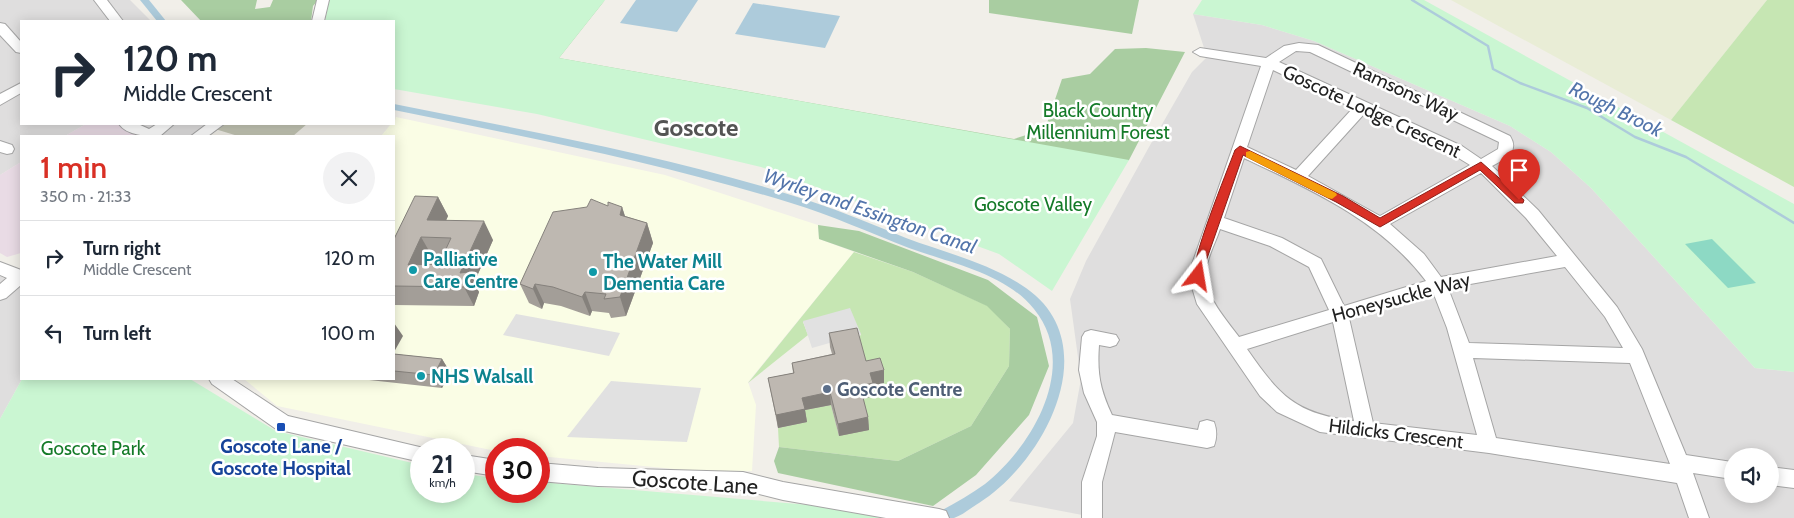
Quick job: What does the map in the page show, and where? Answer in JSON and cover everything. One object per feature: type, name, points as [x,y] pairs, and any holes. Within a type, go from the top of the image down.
[{"type":"street","points":[[100,0],[116,20]]},
{"type":"street","points":[[318,20],[323,0]]},
{"type":"street","points":[[0,27],[20,48]]},
{"type":"street","name":"Ramsons Way","points":[[1269,63],[1290,47],[1313,48],[1505,138],[1507,145],[1504,152],[1481,165]]},
{"type":"street","name":"Goscote Lodge Crescent","points":[[1200,52],[1269,63],[1457,150],[1481,165],[1506,187],[1532,214],[1611,312],[1636,356],[1682,469],[1699,518]]},
{"type":"street","name":"Hildicks Crescent","points":[[1269,63],[1198,270],[1203,299],[1266,391],[1283,406],[1327,426],[1682,469],[1724,470]]},
{"type":"street","points":[[0,100],[20,88]]},
{"type":"street","points":[[1297,178],[1363,106]]},
{"type":"street","points":[[128,125],[149,135]]},
{"type":"street","points":[[152,135],[166,125]]},
{"type":"street","points":[[206,135],[216,125]]},
{"type":"street","points":[[1240,150],[1339,199],[1380,223],[1414,253],[1437,284],[1453,319],[1489,445]]},
{"type":"street","points":[[1380,223],[1481,165]]},
{"type":"street","points":[[1214,221],[1276,242],[1315,263],[1338,314],[1365,431]]},
{"type":"street","name":"Honeysuckle Way","points":[[1236,345],[1437,284],[1568,260]]},
{"type":"street","points":[[0,293],[14,271]]},
{"type":"street","points":[[1092,518],[1092,482],[1106,436],[1106,422],[1093,393],[1088,370],[1089,348],[1092,336],[1110,340]]},
{"type":"street","points":[[1462,350],[1636,356]]},
{"type":"street","points":[[219,380],[283,423],[410,452]]},
{"type":"street","points":[[1106,422],[1208,440],[1207,428]]},
{"type":"street","name":"Goscote Lane","points":[[550,473],[598,477],[743,482],[783,491],[939,518]]},
{"type":"street","points":[[1779,477],[1794,479]]},
{"type":"shaded area","points":[[0,0],[130,0],[150,20],[20,20],[20,125],[84,125],[67,135],[20,135],[20,163],[0,175]]},
{"type":"shaded area","points":[[1451,0],[1767,0],[1671,120]]},
{"type":"shaded area","points":[[1193,14],[1262,25],[1314,41],[1510,126],[1551,152],[1591,188],[1755,368],[1794,372],[1794,518],[1098,518],[1009,501],[1073,423],[1081,379],[1070,299],[1086,261],[1192,72],[1207,57]]},
{"type":"shaded area","points":[[396,117],[665,175],[818,225],[819,239],[854,252],[748,382],[756,405],[752,471],[706,472],[550,457],[550,438],[485,438],[485,449],[475,447],[475,438],[433,438],[277,406],[245,380],[395,380],[395,135],[382,135],[390,125],[395,125]]},
{"type":"shaded area","points":[[84,125],[122,125],[145,135],[67,135]]},
{"type":"shaded area","points":[[122,125],[210,125],[196,135],[145,135]]},
{"type":"shaded area","points":[[221,125],[306,125],[294,135],[235,135],[215,129]]},
{"type":"shaded area","points":[[20,163],[20,253],[7,257],[0,253],[0,175]]},
{"type":"shaded area","points":[[0,276],[20,287],[21,380],[0,419]]},
{"type":"shaded area","points":[[850,308],[861,334],[812,348],[803,321]]},
{"type":"shaded area","points":[[516,314],[620,333],[609,356],[503,335]]},
{"type":"shaded area","points":[[611,381],[701,388],[687,442],[567,437]]},
{"type":"green space","points":[[181,0],[257,0],[255,9],[270,7],[273,0],[318,0],[313,6],[311,20],[200,20]]},
{"type":"green space","name":"Goscote Valley","points":[[329,0],[605,0],[559,58],[1129,160],[1052,291],[999,254],[761,167],[537,114],[395,89],[395,20],[325,20]]},
{"type":"green space","name":"Black Country Millennium Forest","points":[[605,0],[559,58],[1014,139],[1045,129],[1062,79],[1090,74],[1115,49],[1146,48],[1185,52],[1129,160],[1062,196],[524,80]]},
{"type":"green space","points":[[989,0],[1139,0],[1132,34],[989,13]]},
{"type":"green space","points":[[1202,0],[1424,0],[1794,204],[1794,372],[1755,368],[1591,188],[1551,152],[1510,126],[1314,41],[1262,25],[1193,14]]},
{"type":"green space","points":[[1767,0],[1794,0],[1794,187],[1671,120]]},
{"type":"green space","points":[[818,225],[859,231],[988,280],[1037,317],[1049,366],[1029,415],[976,475],[933,506],[778,473],[774,461],[779,447],[898,461],[971,426],[1009,366],[1010,329],[987,306],[913,272],[819,239]]},
{"type":"green space","points":[[1712,239],[1756,283],[1728,288],[1685,244]]},
{"type":"green space","points":[[854,252],[913,272],[988,306],[1010,329],[1009,366],[971,426],[898,461],[779,447],[778,428],[806,422],[804,410],[831,405],[839,436],[860,399],[867,374],[858,341],[861,334],[803,322],[808,335],[748,383]]},
{"type":"green space","name":"Goscote Park","points":[[21,380],[192,380],[276,431],[410,462],[410,503],[475,503],[475,475],[485,477],[485,503],[550,503],[550,483],[917,514],[899,518],[0,518],[0,419]]},
{"type":"water","points":[[636,0],[698,0],[677,32],[620,23]]},
{"type":"water","points":[[753,3],[840,16],[825,48],[735,34]]},
{"type":"building","points":[[415,196],[438,197],[427,220],[484,221],[460,273],[469,272],[464,287],[395,286],[395,237]],"holes":[[[421,237],[451,238],[439,264],[408,265]]]},
{"type":"building","points":[[591,199],[608,206],[608,202],[622,207],[620,215],[647,223],[620,297],[604,299],[606,294],[585,292],[582,297],[553,287],[535,284],[533,289],[520,284],[553,212],[587,207]]},
{"type":"building","name":"Goscote Centre","points":[[857,328],[866,361],[880,358],[884,370],[870,373],[873,383],[860,386],[868,417],[838,424],[830,392],[802,398],[805,409],[776,415],[768,378],[794,373],[792,363],[835,354],[829,333]]},
{"type":"building","points":[[395,354],[442,359],[434,375],[395,371]]},
{"type":"waterway","name":"Wyrley and Essington Canal","points":[[144,0],[161,20]]},
{"type":"waterway","name":"Rough Brook","points":[[1412,0],[1488,46],[1493,69],[1520,83],[1587,108],[1635,137],[1686,157],[1794,223]]},
{"type":"waterway","name":"Wyrley and Essington Canal","points":[[395,107],[570,142],[697,173],[791,199],[979,268],[1011,283],[1025,293],[1038,305],[1053,327],[1059,351],[1058,377],[1051,403],[1040,428],[1025,451],[1008,471],[990,488],[942,518]]},
{"type":"slow traffic","points":[[1250,154],[1332,195]]},
{"type":"place","name":"Palliative Care Centre","points":[[413,270]]},
{"type":"place","name":"The Water Mill Dementia Care","points":[[593,272]]},
{"type":"place","name":"NHS Walsall","points":[[421,376]]},
{"type":"place","name":"Goscote Centre","points":[[827,389]]},
{"type":"place","name":"Goscote Lane / Goscote Hospital","points":[[281,427]]},
{"type":"district","name":"Goscote","points":[[696,128]]},
{"type":"route","points":[[1198,276],[1198,270],[1214,221],[1240,150],[1339,199],[1380,223],[1481,165],[1519,200]]}]
